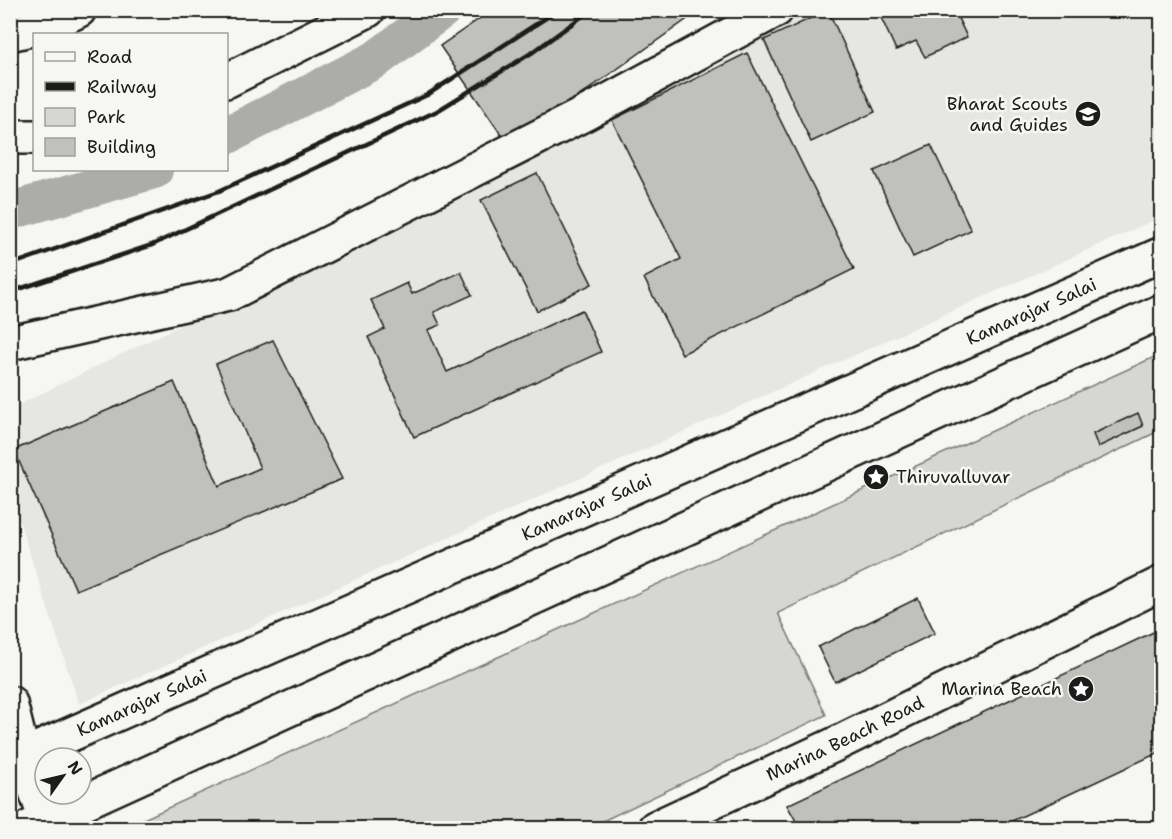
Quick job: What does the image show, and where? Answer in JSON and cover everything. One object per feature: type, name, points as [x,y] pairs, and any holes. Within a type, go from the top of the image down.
[{"type":"main road","points":[[10,34],[51,24],[79,10]]},
{"type":"main road","points":[[228,80],[368,10]]},
{"type":"main road","points":[[10,343],[229,294],[586,113],[776,10]]},
{"type":"main road","points":[[10,137],[33,137]]},
{"type":"main road","name":"Kamarajar Salai","points":[[17,758],[1161,254]]},
{"type":"main road","points":[[10,703],[17,758],[37,824],[1161,311]]},
{"type":"main road","name":"Marina Beach Road","points":[[655,828],[836,744],[1161,583]]},
{"type":"shaded area","points":[[781,11],[1161,11],[1161,217],[79,704],[11,496],[10,409],[458,189]]},
{"type":"green space","points":[[1161,354],[1161,430],[778,613],[826,715],[588,828],[124,828]]},
{"type":"building","points":[[492,10],[700,10],[509,146],[440,46]]},
{"type":"building","points":[[828,10],[875,112],[811,142],[764,40]]},
{"type":"building","points":[[884,10],[954,10],[967,37],[925,57],[916,41],[896,50],[879,13]]},
{"type":"building","points":[[747,53],[854,269],[682,354],[644,278],[681,259],[612,120]]},
{"type":"building","points":[[931,145],[971,230],[913,257],[874,171]]},
{"type":"building","points":[[537,173],[592,284],[537,311],[481,200]]},
{"type":"building","points":[[461,272],[472,295],[434,312],[440,325],[428,330],[447,372],[582,310],[601,352],[414,437],[368,337],[385,329],[371,300],[407,283],[412,294]]},
{"type":"building","points":[[273,340],[342,479],[76,590],[14,450],[174,382],[219,486],[260,468],[216,364]]},
{"type":"building","points":[[1138,413],[1143,426],[1098,447],[1093,434]]},
{"type":"building","points":[[918,598],[935,633],[835,682],[818,647]]},
{"type":"building","name":"Marina Beach","points":[[1162,628],[1162,751],[997,828],[800,828],[787,805]]},
{"type":"waterway","points":[[228,135],[375,60],[442,10]]},
{"type":"waterway","points":[[10,211],[150,171]]},
{"type":"railway","points":[[10,265],[219,191],[427,95],[558,10]]},
{"type":"railway","points":[[10,292],[152,245],[437,111],[533,52],[591,10]]},
{"type":"place","name":"Bharat Scouts and Guides","points":[[1088,114]]},
{"type":"place","name":"Thiruvalluvar","points":[[876,477]]},
{"type":"place","name":"Marina Beach","points":[[1081,689]]}]
